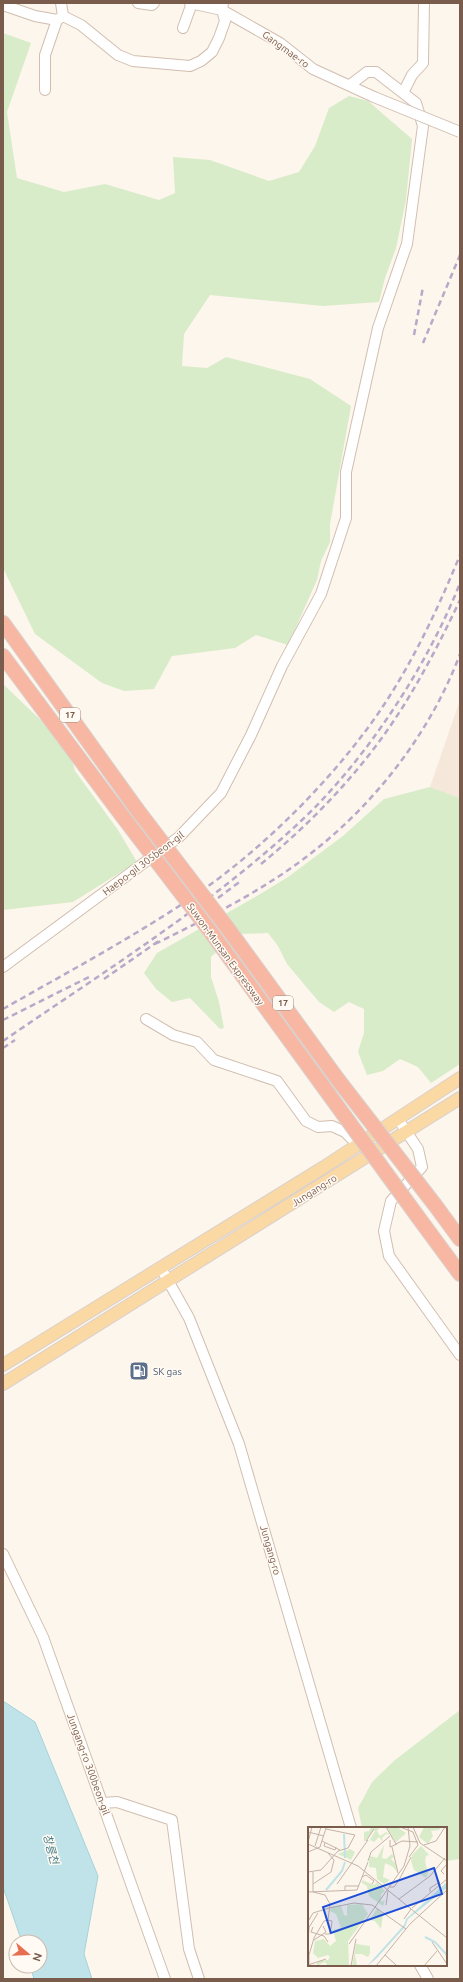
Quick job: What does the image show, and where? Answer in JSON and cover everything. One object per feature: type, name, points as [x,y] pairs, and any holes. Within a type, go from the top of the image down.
[{"type":"highway","name":"Suwon-Munsan Expressway","points":[[3,624],[136,808],[226,926],[339,1081],[460,1239]]},
{"type":"highway","name":"Suwon-Munsan Expressway","points":[[3,656],[123,817],[214,935],[460,1274]]},
{"type":"main road","name":"Jungang-ro","points":[[3,1366],[358,1145],[460,1078]]},
{"type":"main road","name":"Jungang-ro","points":[[3,1384],[460,1098]]},
{"type":"street","points":[[44,90],[45,55],[60,18],[61,3]]},
{"type":"street","points":[[138,3],[152,5],[154,3]]},
{"type":"street","name":"Gangmae-ro","points":[[183,28],[191,3],[223,7],[280,43],[313,69],[374,97],[460,132]]},
{"type":"street","points":[[350,85],[367,72],[376,72],[403,93],[412,75],[423,63],[424,3]]},
{"type":"street","points":[[3,5],[34,16],[60,18],[81,25],[118,55],[133,61],[190,66],[212,52],[225,21],[223,7]]},
{"type":"street","name":"Haepo-gil 305beon-gil","points":[[3,967],[179,837],[221,793],[251,735],[282,666],[322,594],[346,518],[346,472],[378,328],[407,244],[423,126],[416,103],[403,93]]},
{"type":"street","points":[[146,1019],[173,1034],[197,1042],[214,1060],[277,1081],[306,1121],[318,1127],[332,1126],[346,1132],[358,1145]]},
{"type":"street","points":[[398,1119],[418,1149],[422,1167],[391,1201],[384,1231],[389,1256],[460,1355]]},
{"type":"street","name":"Jungang-ro","points":[[161,1268],[189,1318],[239,1444],[351,1827]]},
{"type":"street","name":"Jungang-ro 300beon-gil","points":[[3,1554],[43,1637],[165,1979]]},
{"type":"street","points":[[103,1803],[117,1802],[172,1820],[189,1949],[199,1979]]},
{"type":"street","points":[[421,1966],[428,1979]]},
{"type":"shaded area","points":[[460,700],[460,798],[430,787]]},
{"type":"green space","points":[[3,33],[31,43],[7,112],[17,178],[64,192],[105,184],[159,200],[175,193],[173,157],[210,160],[269,181],[299,172],[315,146],[329,108],[349,96],[368,101],[412,139],[406,200],[396,248],[385,278],[379,302],[323,306],[210,295],[184,334],[182,366],[207,368],[226,357],[310,379],[351,406],[330,524],[330,542],[321,561],[317,580],[288,645],[256,635],[235,648],[172,656],[154,689],[124,691],[102,683],[35,634],[3,568]]},
{"type":"green space","points":[[3,684],[51,730],[71,755],[75,771],[118,830],[137,862],[73,902],[3,910]]},
{"type":"green space","points":[[430,787],[460,798],[460,1064],[431,1083],[418,1067],[400,1059],[383,1071],[367,1075],[358,1052],[364,1033],[364,1009],[349,1002],[334,1012],[319,1002],[287,964],[278,946],[268,933],[236,934],[211,957],[211,977],[219,1002],[224,1028],[220,1029],[190,998],[172,1002],[156,989],[144,973],[157,953],[288,877],[343,836],[384,799]]},
{"type":"green space","points":[[460,1710],[460,1859],[447,1861],[447,1827],[362,1827],[358,1808],[372,1782],[395,1760]]},
{"type":"water","name":"창릉천","points":[[3,1701],[35,1722],[98,1876],[84,1954],[92,1979],[34,1979],[32,1974],[48,1974],[48,1934],[19,1934],[3,1887]]},
{"type":"railway","points":[[423,343],[460,255]]},
{"type":"railway","points":[[414,335],[423,287]]},
{"type":"railway","points":[[3,1009],[128,938],[177,908],[226,873],[278,828],[304,803],[350,751],[371,724],[389,697],[428,628],[460,555]]},
{"type":"railway","points":[[3,1041],[118,963],[231,881],[267,852],[325,797],[349,770],[393,710],[431,646],[460,583]]},
{"type":"railway","points":[[261,864],[301,829],[339,790],[357,770],[389,728],[412,692],[434,653],[460,600]]},
{"type":"railway","points":[[155,944],[215,914],[273,880],[332,836],[360,810],[385,782],[408,752],[446,688],[460,654]]},
{"type":"railway","points":[[218,898],[242,880]]},
{"type":"railway","points":[[104,979],[160,940]]},
{"type":"railway","points":[[3,1020],[91,976]]},
{"type":"railway","points":[[3,1048],[15,1040]]},
{"type":"place","name":"SK gas","points":[[139,1371]]}]
